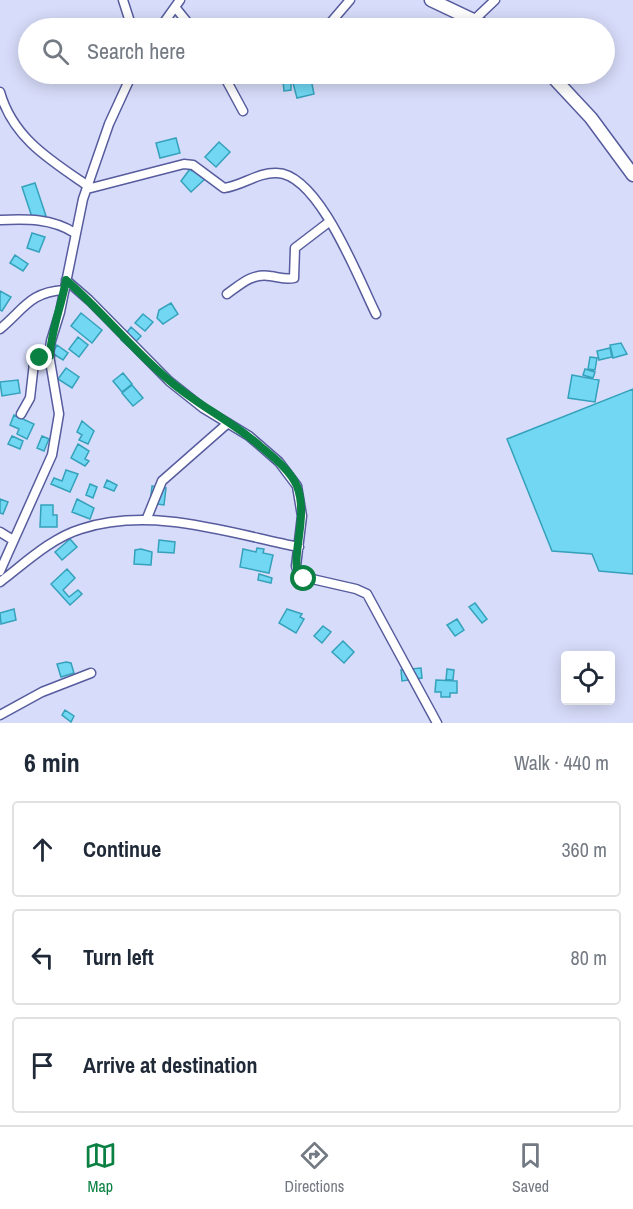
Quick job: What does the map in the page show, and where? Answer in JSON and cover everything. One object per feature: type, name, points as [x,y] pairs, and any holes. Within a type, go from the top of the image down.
[{"type":"street","points":[[123,0],[129,18]]},
{"type":"street","points":[[335,18],[350,0]]},
{"type":"street","points":[[431,0],[473,18]]},
{"type":"street","points":[[476,18],[495,0]]},
{"type":"street","points":[[168,18],[178,4],[186,18]]},
{"type":"street","points":[[0,571],[52,456],[56,440],[58,399],[50,356],[51,341],[87,187],[109,124],[127,84]]},
{"type":"street","points":[[228,84],[243,111]]},
{"type":"street","points":[[559,84],[591,118],[633,175]]},
{"type":"street","points":[[0,92],[9,117],[18,131],[45,156],[87,187],[184,164],[193,165],[216,185],[224,188],[265,174],[280,172],[300,182],[321,206],[376,314]]},
{"type":"street","points":[[0,220],[42,220],[62,225],[75,233]]},
{"type":"street","points":[[227,294],[251,277],[262,275],[284,279],[294,278],[296,248],[329,222]]},
{"type":"street","points":[[0,329],[32,299],[65,285]]},
{"type":"street","points":[[65,285],[89,300],[169,381],[249,436],[279,462],[297,486],[302,516],[296,566],[299,576],[356,589],[367,594],[437,723]]},
{"type":"street","points":[[21,414],[30,398],[34,363],[40,358],[50,356]]},
{"type":"street","points":[[147,519],[166,477],[228,423]]},
{"type":"street","points":[[0,582],[58,540],[79,529],[147,519],[299,547]]},
{"type":"street","points":[[0,532],[14,540]]},
{"type":"street","points":[[0,715],[42,692],[91,673]]},
{"type":"building","points":[[283,84],[291,84],[291,90],[284,91]]},
{"type":"building","points":[[293,84],[312,84],[314,94],[297,98]]},
{"type":"building","points":[[176,138],[180,153],[160,158],[156,143]]},
{"type":"building","points":[[219,142],[230,152],[216,167],[205,157]]},
{"type":"building","points":[[196,168],[205,179],[191,192],[181,181],[190,169],[192,171]]},
{"type":"building","points":[[35,183],[46,216],[33,220],[22,187]]},
{"type":"building","points":[[32,233],[45,237],[39,252],[27,248]]},
{"type":"building","points":[[15,255],[28,264],[23,271],[10,263]]},
{"type":"building","points":[[0,291],[11,297],[2,311],[0,310]]},
{"type":"building","points":[[171,303],[178,314],[163,324],[157,318],[159,310]]},
{"type":"building","points":[[81,313],[102,330],[92,343],[71,326]]},
{"type":"building","points":[[143,314],[153,322],[145,331],[135,323]]},
{"type":"building","points":[[131,327],[141,336],[130,348],[121,340]]},
{"type":"building","points":[[78,337],[88,345],[79,357],[69,349]]},
{"type":"building","points":[[621,343],[627,354],[613,358],[610,345]]},
{"type":"building","points":[[57,345],[68,353],[63,360],[52,353]]},
{"type":"building","points":[[610,348],[612,357],[599,360],[597,351]]},
{"type":"building","points":[[590,357],[597,358],[595,370],[588,369]]},
{"type":"building","points":[[66,368],[79,377],[72,388],[58,379]]},
{"type":"building","points":[[585,369],[595,372],[593,378],[583,375]]},
{"type":"building","points":[[123,373],[132,384],[122,392],[113,381]]},
{"type":"building","points":[[572,375],[599,380],[595,402],[568,398]]},
{"type":"building","points":[[18,380],[20,393],[2,396],[0,382]]},
{"type":"building","points":[[132,385],[143,398],[133,406],[122,393]]},
{"type":"building","points":[[633,389],[633,574],[599,571],[592,554],[552,551],[507,439]]},
{"type":"building","points":[[14,415],[34,424],[27,439],[17,434],[19,429],[10,425]]},
{"type":"building","points":[[82,421],[94,431],[88,444],[79,440],[82,435],[77,432]]},
{"type":"building","points":[[12,436],[23,441],[20,449],[8,444]]},
{"type":"building","points":[[42,436],[49,439],[44,451],[37,448]]},
{"type":"building","points":[[78,444],[89,451],[85,459],[89,461],[85,466],[71,458]]},
{"type":"building","points":[[66,470],[78,474],[70,492],[51,484],[54,478],[62,481]]},
{"type":"building","points":[[107,480],[117,485],[114,491],[104,487]]},
{"type":"building","points":[[90,484],[97,487],[93,498],[86,495]]},
{"type":"building","points":[[152,486],[166,488],[164,505],[150,503]]},
{"type":"building","points":[[0,499],[8,502],[3,514],[0,513]]},
{"type":"building","points":[[77,499],[94,508],[90,519],[72,512]]},
{"type":"building","points":[[41,505],[53,505],[53,515],[57,515],[57,527],[40,527]]},
{"type":"building","points":[[70,539],[77,547],[62,560],[55,552]]},
{"type":"building","points":[[159,540],[175,542],[174,553],[158,552]]},
{"type":"building","points":[[257,548],[264,549],[263,553],[273,555],[269,573],[240,567],[243,549],[256,552]]},
{"type":"building","points":[[135,550],[152,552],[151,565],[134,564]]},
{"type":"building","points":[[67,569],[75,578],[63,590],[69,597],[78,590],[82,594],[70,605],[51,584]]},
{"type":"building","points":[[259,574],[272,578],[271,583],[258,580]]},
{"type":"building","points":[[475,603],[487,619],[482,623],[469,607]]},
{"type":"building","points":[[14,609],[16,620],[1,624],[0,613]]},
{"type":"building","points":[[287,609],[302,614],[300,617],[304,619],[296,633],[279,623]]},
{"type":"building","points":[[457,619],[464,630],[455,636],[447,625]]},
{"type":"building","points":[[323,626],[331,632],[322,643],[314,636]]},
{"type":"building","points":[[343,641],[354,652],[344,663],[332,652]]},
{"type":"building","points":[[71,663],[74,673],[61,677],[57,664]]},
{"type":"building","points":[[421,668],[422,678],[402,681],[401,670]]},
{"type":"building","points":[[447,669],[454,670],[453,680],[446,680]]},
{"type":"building","points":[[436,680],[457,681],[457,693],[450,693],[450,697],[441,697],[441,692],[435,692]]},
{"type":"building","points":[[65,710],[74,716],[71,722],[62,715]]},
{"type":"route","points":[[40,358],[50,356],[51,341],[60,312],[66,280],[89,300],[169,381],[203,408],[249,436],[279,462],[297,486],[302,516],[296,566],[297,573],[304,579]]}]
